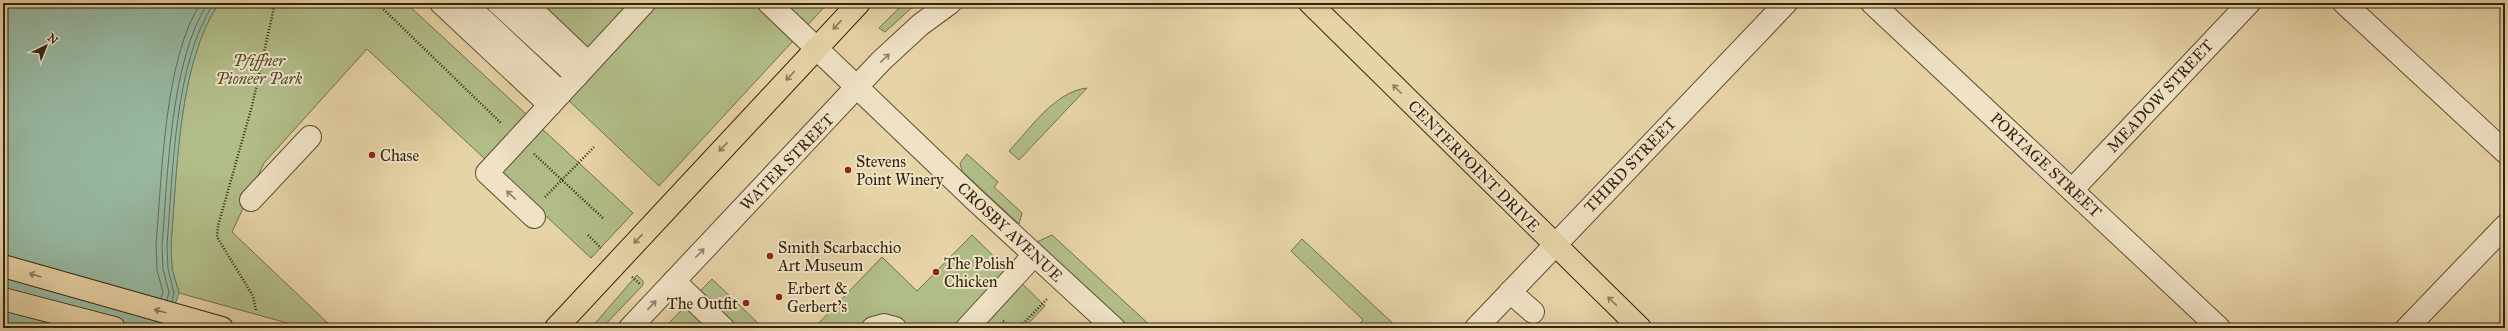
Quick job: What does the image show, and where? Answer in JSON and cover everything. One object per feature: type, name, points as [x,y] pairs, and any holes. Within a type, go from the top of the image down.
[{"type":"main road","points":[[556,328],[859,3]]},
{"type":"main road","name":"CENTERPOINT DRIVE","points":[[1310,3],[1554,246],[1640,328]]},
{"type":"main road","points":[[3,266],[217,326]]},
{"type":"main road","points":[[3,299],[114,328]]},
{"type":"street","points":[[441,3],[569,84]]},
{"type":"street","points":[[452,3],[569,84]]},
{"type":"street","points":[[465,3],[569,84]]},
{"type":"street","points":[[484,3],[569,84]]},
{"type":"street","points":[[498,3],[569,84]]},
{"type":"street","points":[[512,3],[569,84]]},
{"type":"street","points":[[525,3],[569,84]]},
{"type":"street","points":[[539,208],[487,173],[644,3]]},
{"type":"street","name":"CROSBY AVENUE","points":[[769,3],[1034,255],[1114,328]]},
{"type":"street","name":"WATER STREET","points":[[630,328],[858,86],[920,25],[950,3]]},
{"type":"street","name":"THIRD STREET","points":[[1476,328],[1786,3]]},
{"type":"street","name":"PORTAGE STREET","points":[[1872,3],[2218,328]]},
{"type":"street","name":"MEADOW STREET","points":[[2072,190],[2249,3]]},
{"type":"street","points":[[2344,3],[2505,152]]},
{"type":"street","points":[[251,200],[310,137]]},
{"type":"street","points":[[2407,328],[2505,226]]},
{"type":"street","points":[[967,328],[1034,255]]},
{"type":"street","points":[[674,281],[723,328]]},
{"type":"street","points":[[1510,292],[1533,312]]},
{"type":"street","points":[[873,328],[884,325],[895,328]]},
{"type":"path","points":[[256,310],[253,296],[218,237],[218,226],[252,106],[276,3]]},
{"type":"path","points":[[377,3],[506,127]]},
{"type":"path","points":[[539,208],[562,180],[595,146]]},
{"type":"path","points":[[530,150],[604,219]]},
{"type":"path","points":[[588,235],[601,248]]},
{"type":"path","points":[[632,277],[642,286]]},
{"type":"path","points":[[1019,328],[1064,282]]},
{"type":"green space","name":"Pfiffner Pioneer Park","points":[[219,3],[406,3],[633,213],[591,258],[367,49],[264,163],[232,232],[333,328],[305,328],[179,293],[172,269],[171,245],[182,120],[187,87],[195,56],[205,28]]},
{"type":"green space","points":[[535,3],[828,3],[659,186],[565,97],[597,61]]},
{"type":"green space","points":[[904,3],[917,3],[885,32],[879,28]]},
{"type":"green space","points":[[1087,88],[1019,160],[1009,151],[1044,112],[1064,96]]},
{"type":"green space","points":[[967,154],[998,182],[994,187],[1022,213],[1019,224],[962,171],[960,163]]},
{"type":"green space","points":[[972,235],[1045,306],[1024,328],[814,328],[882,257],[917,291]]},
{"type":"green space","points":[[1052,235],[1153,328],[1130,328],[1037,242]]},
{"type":"green space","points":[[1302,239],[1398,328],[1359,328],[1357,326],[1363,320],[1291,251]]},
{"type":"green space","points":[[637,275],[643,281],[643,285],[602,328],[591,328]]},
{"type":"green space","points":[[712,279],[763,328],[668,328],[666,326]]},
{"type":"water","points":[[3,3],[219,3],[205,28],[195,56],[187,87],[178,153],[171,245],[172,269],[179,293],[167,328],[3,328]]},
{"type":"place","name":"Chase","points":[[372,155]]},
{"type":"place","name":"Stevens Point Winery","points":[[848,170]]},
{"type":"place","name":"Smith Scarbacchio Art Museum","points":[[770,256]]},
{"type":"place","name":"The Polish Chicken","points":[[936,272]]},
{"type":"place","name":"Erbert & Gerbert's","points":[[779,297]]},
{"type":"place","name":"The Outfit","points":[[746,303]]}]
